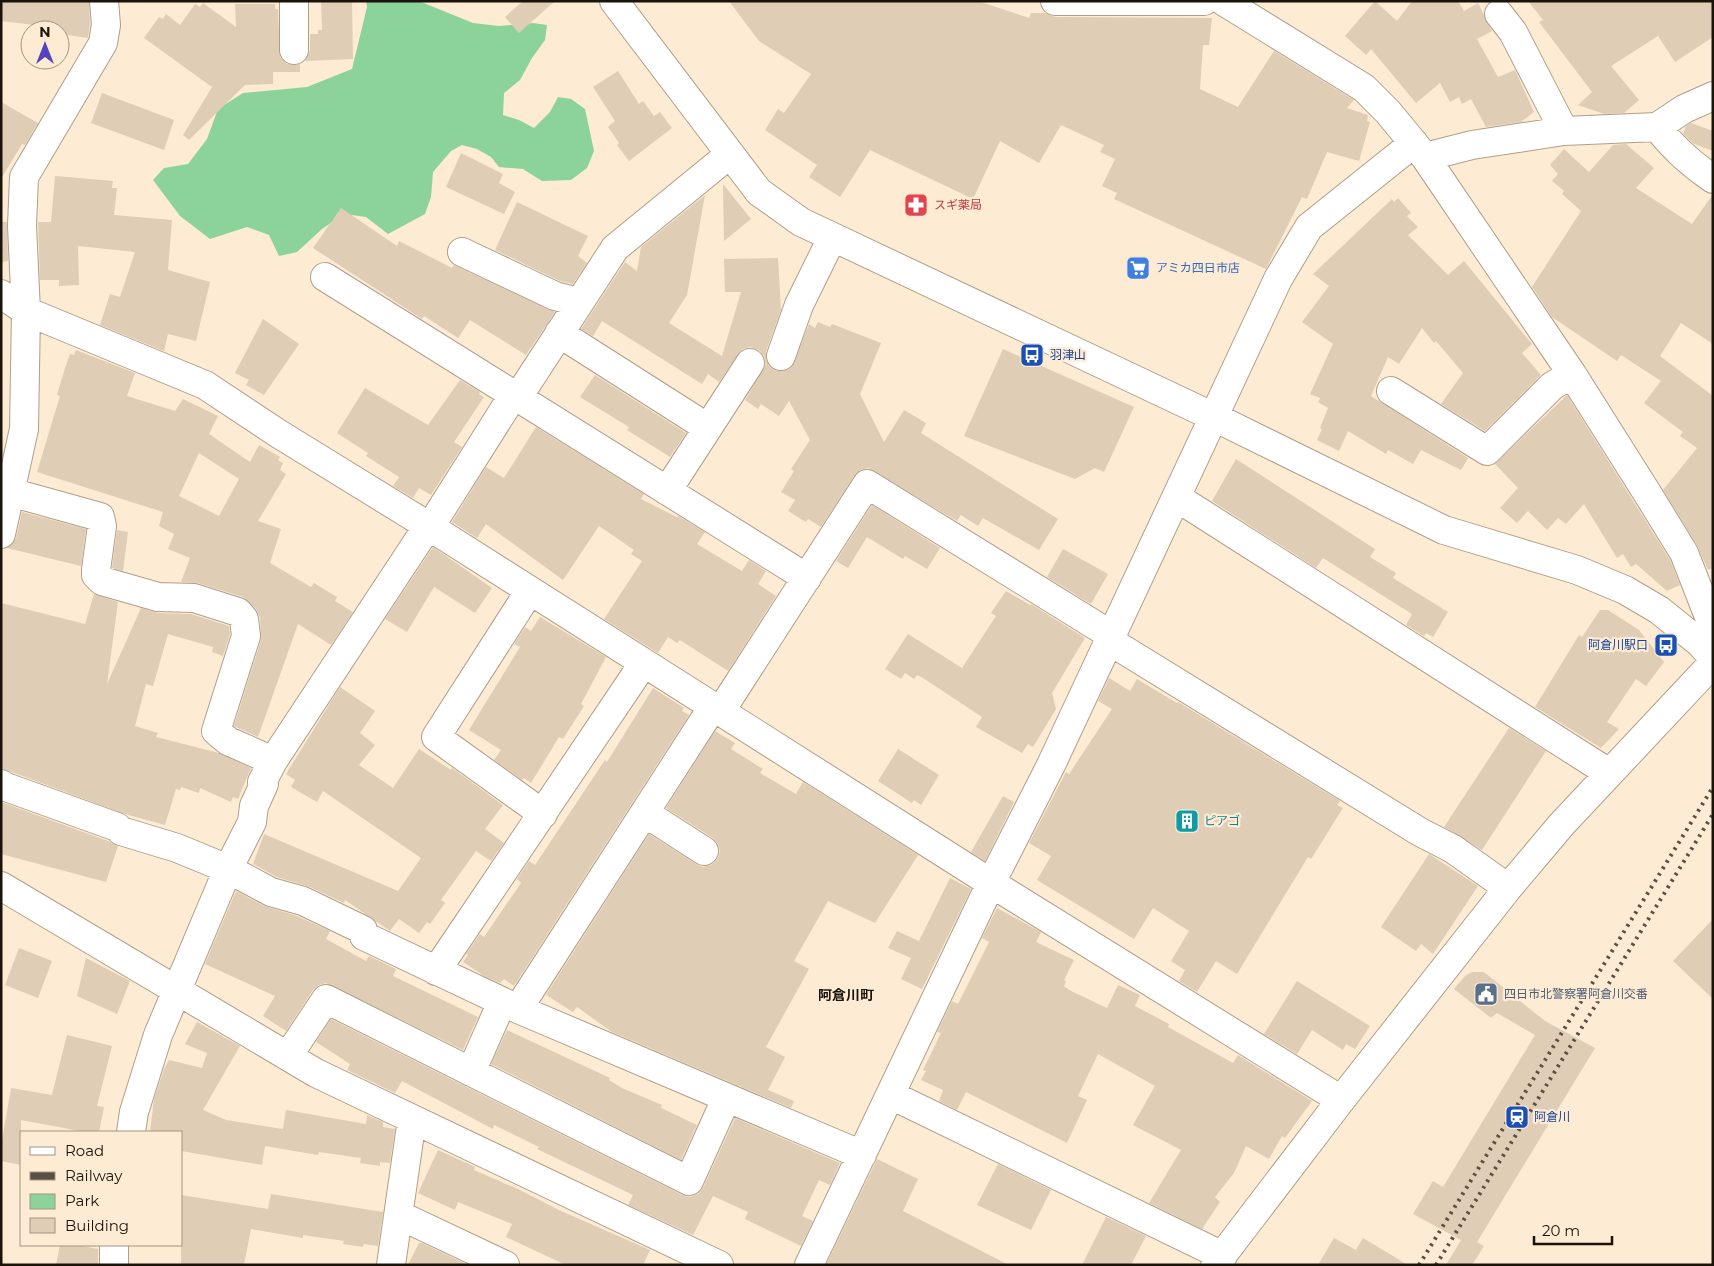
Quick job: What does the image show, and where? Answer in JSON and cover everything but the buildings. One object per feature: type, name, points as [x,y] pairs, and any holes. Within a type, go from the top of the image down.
[{"type":"street","points":[[1,534],[24,429],[26,311],[22,226],[24,177],[103,42],[106,25],[104,1]]},
{"type":"street","points":[[294,1],[294,50]]},
{"type":"street","points":[[614,1],[759,192],[801,222],[1214,417],[1444,530],[1536,556],[1600,579],[1659,610],[1710,644]]},
{"type":"street","points":[[1055,1],[1204,1]]},
{"type":"street","points":[[1223,1],[1364,88],[1388,112],[1420,150],[1572,374],[1684,553],[1710,644]]},
{"type":"street","points":[[1499,14],[1513,32],[1564,131]]},
{"type":"street","points":[[809,1265],[1051,765],[1214,417],[1261,311],[1309,227],[1420,150],[1472,145],[1564,131],[1658,126],[1684,109],[1713,96]]},
{"type":"street","points":[[1658,126],[1681,154],[1713,179]]},
{"type":"street","points":[[130,1131],[141,1088],[177,989],[228,869],[252,822],[254,806],[264,784],[262,782],[273,761],[615,248],[730,154]]},
{"type":"street","points":[[781,356],[799,305],[832,238]]},
{"type":"street","points":[[462,252],[555,296],[578,302]]},
{"type":"street","points":[[325,277],[807,578]]},
{"type":"street","points":[[1,294],[26,311],[205,385],[279,434],[992,884],[1341,1100]]},
{"type":"street","points":[[559,333],[708,428]]},
{"type":"street","points":[[667,491],[750,363]]},
{"type":"street","points":[[1391,391],[1487,451],[1552,386],[1572,374]]},
{"type":"street","points":[[471,1072],[510,1005],[807,578],[867,484],[1412,827],[1452,849],[1508,888]]},
{"type":"street","points":[[10,492],[100,517],[102,526],[96,575],[102,581],[158,597],[194,598],[238,612],[244,619],[246,636],[216,731],[228,741],[273,761]]},
{"type":"street","points":[[1176,497],[1610,773]]},
{"type":"street","points":[[529,592],[436,737],[543,814]]},
{"type":"street","points":[[891,1095],[1219,1260],[1341,1100],[1508,888],[1562,824],[1610,773],[1710,644]]},
{"type":"street","points":[[436,971],[643,664]]},
{"type":"street","points":[[1,784],[6,788],[117,827],[121,831],[177,848],[228,869],[271,892],[302,901],[329,913],[363,930],[364,936],[510,1005],[726,1099],[730,1098],[862,1155]]},
{"type":"street","points":[[645,813],[704,851]]},
{"type":"street","points":[[1,886],[316,1073],[719,1265]]},
{"type":"street","points":[[288,1056],[326,999],[689,1181],[726,1099]]},
{"type":"street","points":[[391,1265],[412,1119]]},
{"type":"street","points":[[398,1215],[505,1265]]},
{"type":"street","points":[[114,1246],[114,1265]]},
{"type":"green space","points":[[366,1],[419,1],[473,23],[499,26],[533,23],[547,25],[545,40],[520,80],[504,93],[503,115],[519,120],[534,128],[550,112],[558,97],[571,99],[585,109],[594,151],[587,168],[571,180],[542,181],[523,169],[499,167],[491,157],[477,149],[462,145],[451,151],[433,172],[431,197],[425,214],[388,234],[366,217],[344,214],[322,229],[297,252],[279,256],[269,235],[247,227],[210,239],[180,216],[153,180],[164,168],[188,164],[207,139],[218,109],[243,93],[307,87],[352,69],[367,7]]},
{"type":"railway","points":[[1419,1265],[1713,787]]},
{"type":"railway","points":[[1436,1265],[1713,814]]},
{"type":"place","name":"スギ薬局","points":[[916,205]]},
{"type":"place","name":"アミカ四日市店","points":[[1138,268]]},
{"type":"place","name":"羽津山","points":[[1032,355]]},
{"type":"place","name":"阿倉川駅口","points":[[1666,645]]},
{"type":"place","name":"ピアゴ","points":[[1187,821]]},
{"type":"place","name":"四日市北警察署阿倉川交番","points":[[1486,994]]},
{"type":"place","name":"阿倉川","points":[[1517,1117]]},
{"type":"district","name":"阿倉川町","points":[[846,995]]}]
